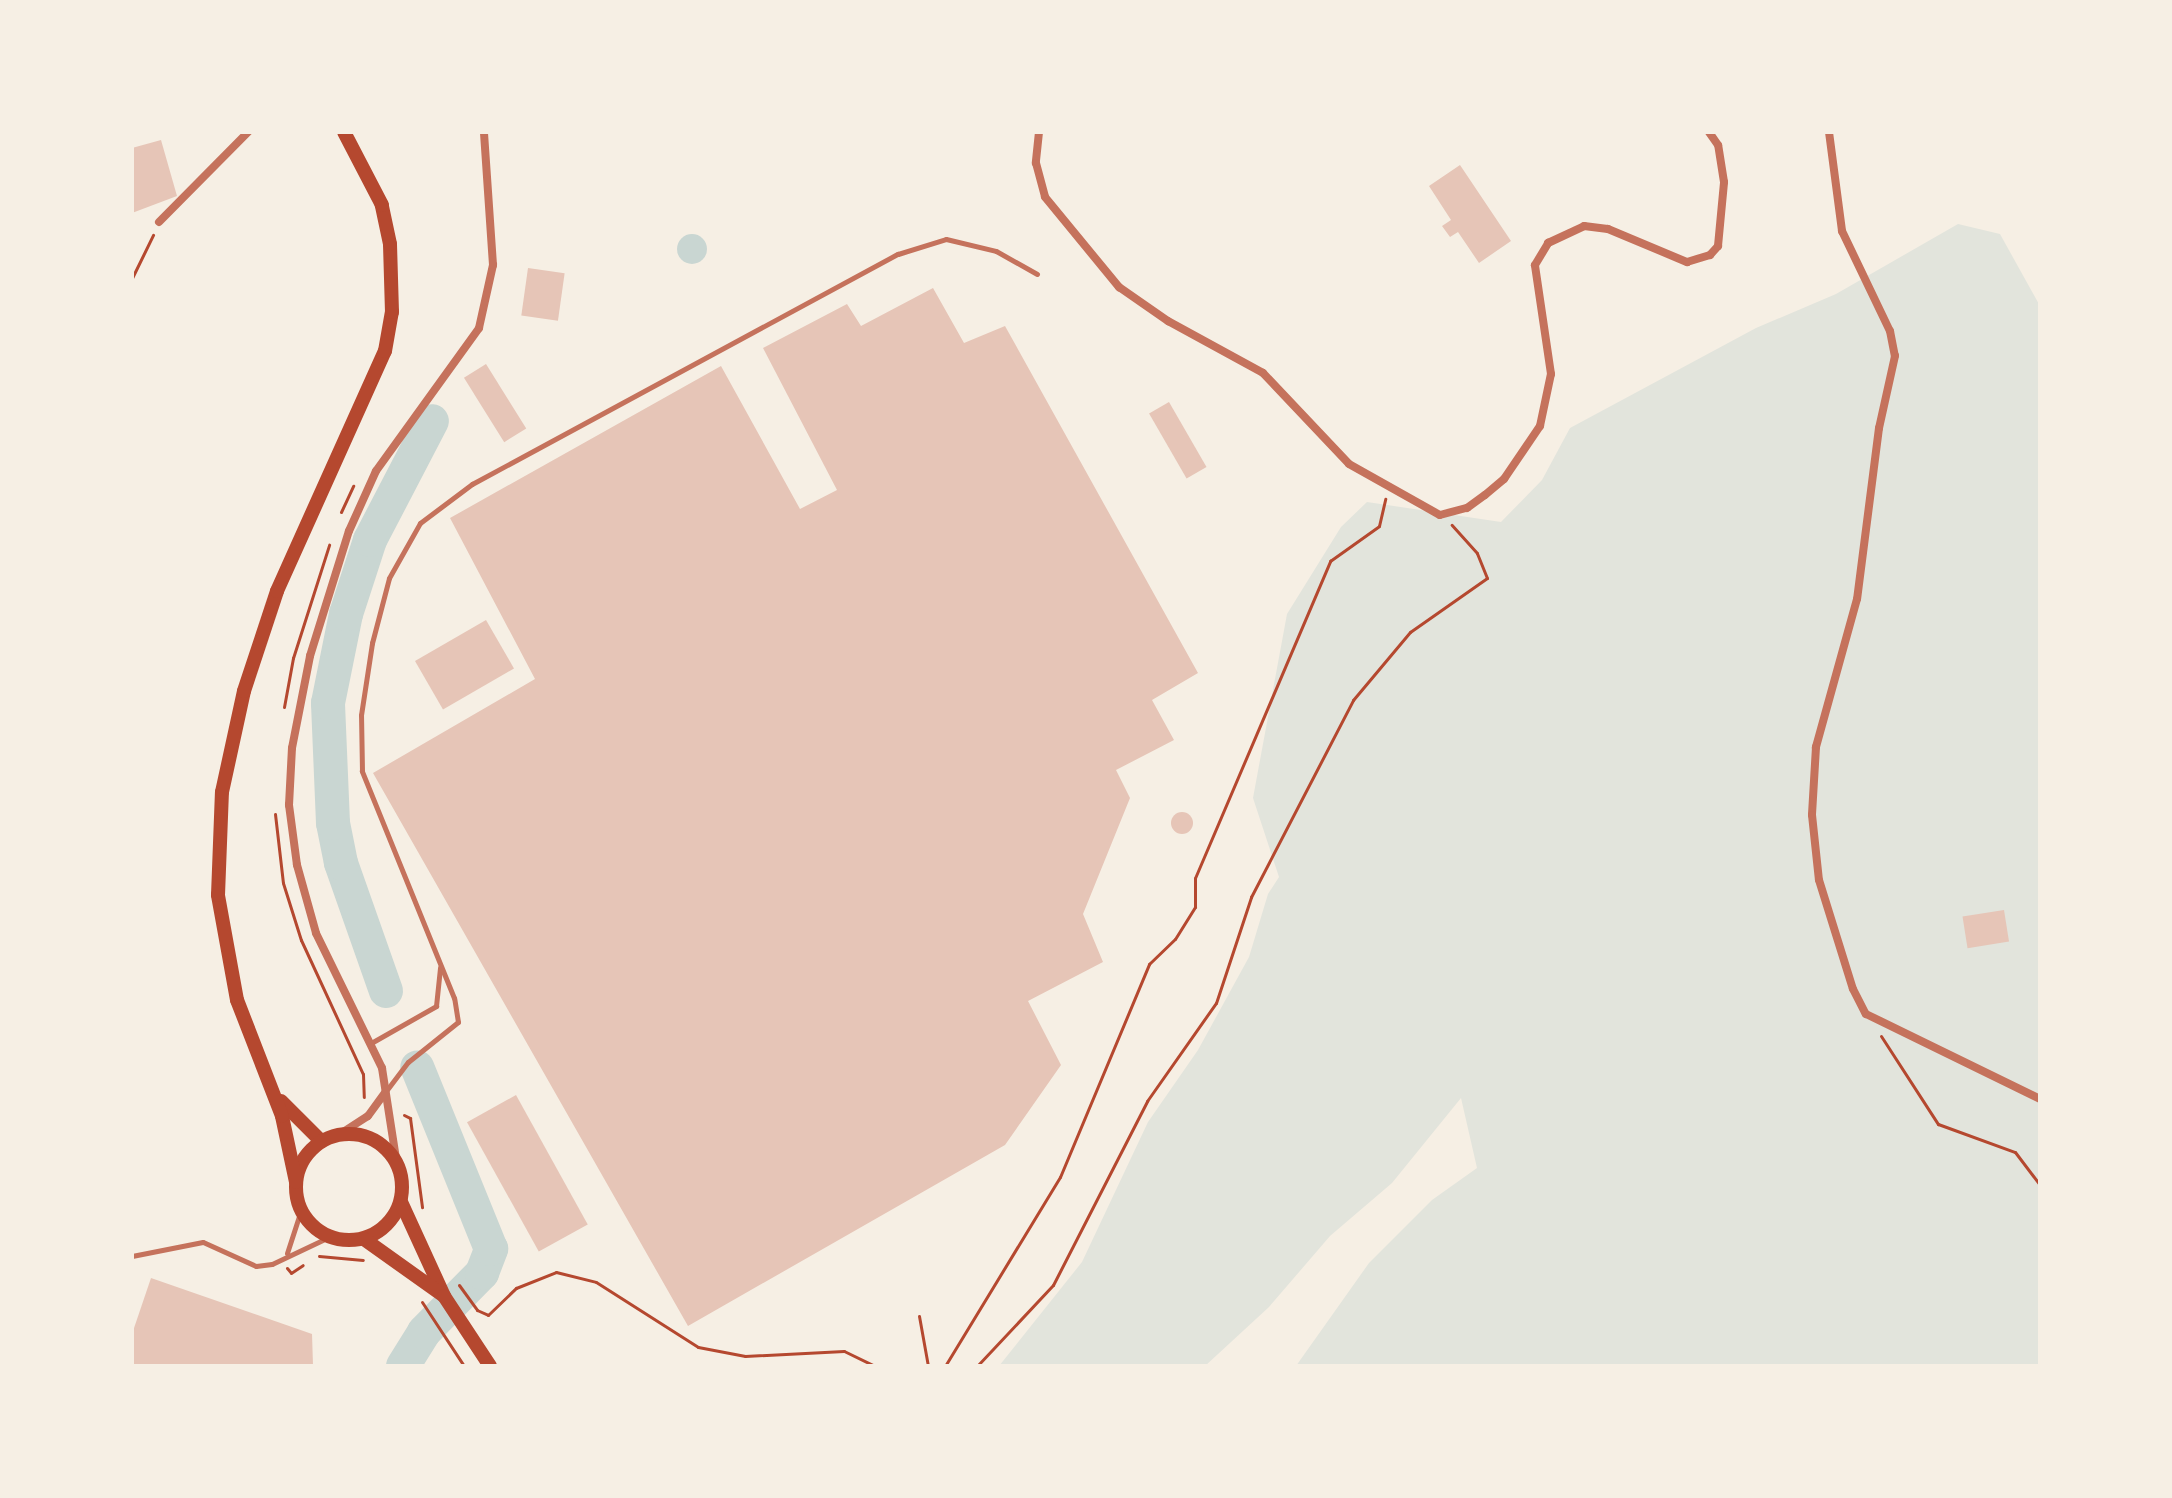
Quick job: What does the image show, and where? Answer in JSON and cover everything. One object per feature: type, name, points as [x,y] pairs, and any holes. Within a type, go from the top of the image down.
[{"type":"main road","points":[[344,132],[382,205],[390,244],[392,312],[385,351],[277,591],[244,691],[222,792],[218,895],[237,1000],[274,1092],[301,1210],[329,1237],[364,1239],[380,1231],[401,1202]]},
{"type":"main road","points":[[274,1092],[321,1141]]},
{"type":"main road","points":[[296,1182],[305,1156],[321,1141],[340,1134],[378,1142],[397,1165],[401,1202],[444,1297],[490,1366]]},
{"type":"main road","points":[[364,1239],[444,1297]]},
{"type":"street","points":[[159,222],[248,132]]},
{"type":"street","points":[[397,1165],[385,1093],[371,1043],[316,933],[297,865],[289,805],[292,748],[310,656],[349,531],[376,471],[479,328],[493,265],[484,132]]},
{"type":"street","points":[[1039,132],[1036,163],[1045,197],[1127,294],[1275,383],[1321,438],[1387,489],[1440,515],[1467,508],[1504,479],[1540,426],[1551,374],[1535,265],[1548,243],[1584,226],[1608,229],[1687,262],[1710,255],[1718,246],[1724,182],[1718,145],[1709,132]]},
{"type":"street","points":[[1829,132],[1842,231],[1890,331],[1895,356],[1879,428],[1857,599],[1816,747],[1812,815],[1819,880],[1853,989],[1873,1018],[2040,1099]]},
{"type":"street","points":[[340,1134],[368,1116],[385,1093]]},
{"type":"lane","points":[[385,1093],[408,1062],[458,1022],[454,998],[362,771],[361,715],[372,643],[389,578],[420,523],[472,484],[898,254],[946,239],[996,251],[1037,274]]},
{"type":"lane","points":[[371,1043],[436,1006],[440,966]]},
{"type":"lane","points":[[287,1254],[301,1210]]},
{"type":"lane","points":[[132,1256],[203,1242],[256,1266],[329,1237]]},
{"type":"path","points":[[132,278],[159,222]]},
{"type":"path","points":[[945,1366],[1060,1177],[1149,964],[1175,939],[1195,907],[1195,878],[1330,561],[1379,526],[1387,489]]},
{"type":"path","points":[[977,1366],[1053,1285],[1147,1101],[1216,1003],[1251,897],[1353,700],[1410,632],[1487,578],[1477,553],[1440,515]]},
{"type":"path","points":[[1873,1018],[1889,1054],[1938,1124],[2015,1152],[2040,1185]]},
{"type":"path","points":[[280,1259],[291,1273],[315,1255],[376,1264]]},
{"type":"path","points":[[455,1280],[477,1310],[488,1315],[516,1288],[556,1272],[596,1282],[698,1347],[745,1356],[844,1351],[875,1366]]},
{"type":"path","points":[[423,1303],[464,1366]]},
{"type":"path","points":[[919,1316],[928,1366]]},
{"type":"shaded area","points":[[1958,224],[2000,234],[2040,306],[2040,1366],[1296,1366],[1369,1263],[1432,1200],[1477,1168],[1461,1098],[1392,1183],[1330,1236],[1269,1307],[1205,1366],[999,1366],[1082,1262],[1148,1122],[1198,1050],[1249,957],[1268,894],[1279,877],[1253,798],[1287,614],[1341,527],[1367,502],[1501,522],[1542,480],[1570,428],[1756,328],[1836,294]]},
{"type":"shaded area","points":[[692,234],[703,238],[707,249],[703,260],[692,264],[681,260],[677,249],[681,238]]},
{"type":"building","points":[[161,140],[177,196],[132,213],[132,148]]},
{"type":"building","points":[[1460,165],[1511,241],[1479,263],[1458,232],[1450,237],[1442,226],[1451,220],[1429,186]]},
{"type":"building","points":[[528,268],[565,273],[558,321],[521,316]]},
{"type":"building","points":[[933,288],[964,343],[1005,326],[1198,673],[1152,700],[1174,740],[1116,770],[1130,798],[1083,914],[1103,962],[1028,1001],[1061,1065],[1005,1145],[688,1326],[373,773],[535,679],[450,518],[721,366],[800,509],[837,490],[763,348],[847,304],[861,326]]},
{"type":"building","points":[[486,364],[526,428],[504,442],[464,378]]},
{"type":"building","points":[[1169,402],[1206,467],[1187,478],[1149,414]]},
{"type":"building","points":[[486,620],[514,668],[443,709],[415,661]]},
{"type":"building","points":[[1182,812],[1190,815],[1193,823],[1190,831],[1182,834],[1174,831],[1171,823],[1174,815]]},
{"type":"building","points":[[2004,910],[2009,942],[1968,948],[1963,917]]},
{"type":"building","points":[[516,1095],[588,1224],[539,1252],[467,1122]]},
{"type":"building","points":[[151,1278],[312,1334],[313,1366],[132,1366],[132,1334]]},
{"type":"waterway","points":[[386,991],[341,863],[333,823],[328,703],[346,614],[370,540],[432,421]]},
{"type":"waterway","points":[[403,1366],[424,1332],[482,1273],[491,1249],[417,1067]]}]
